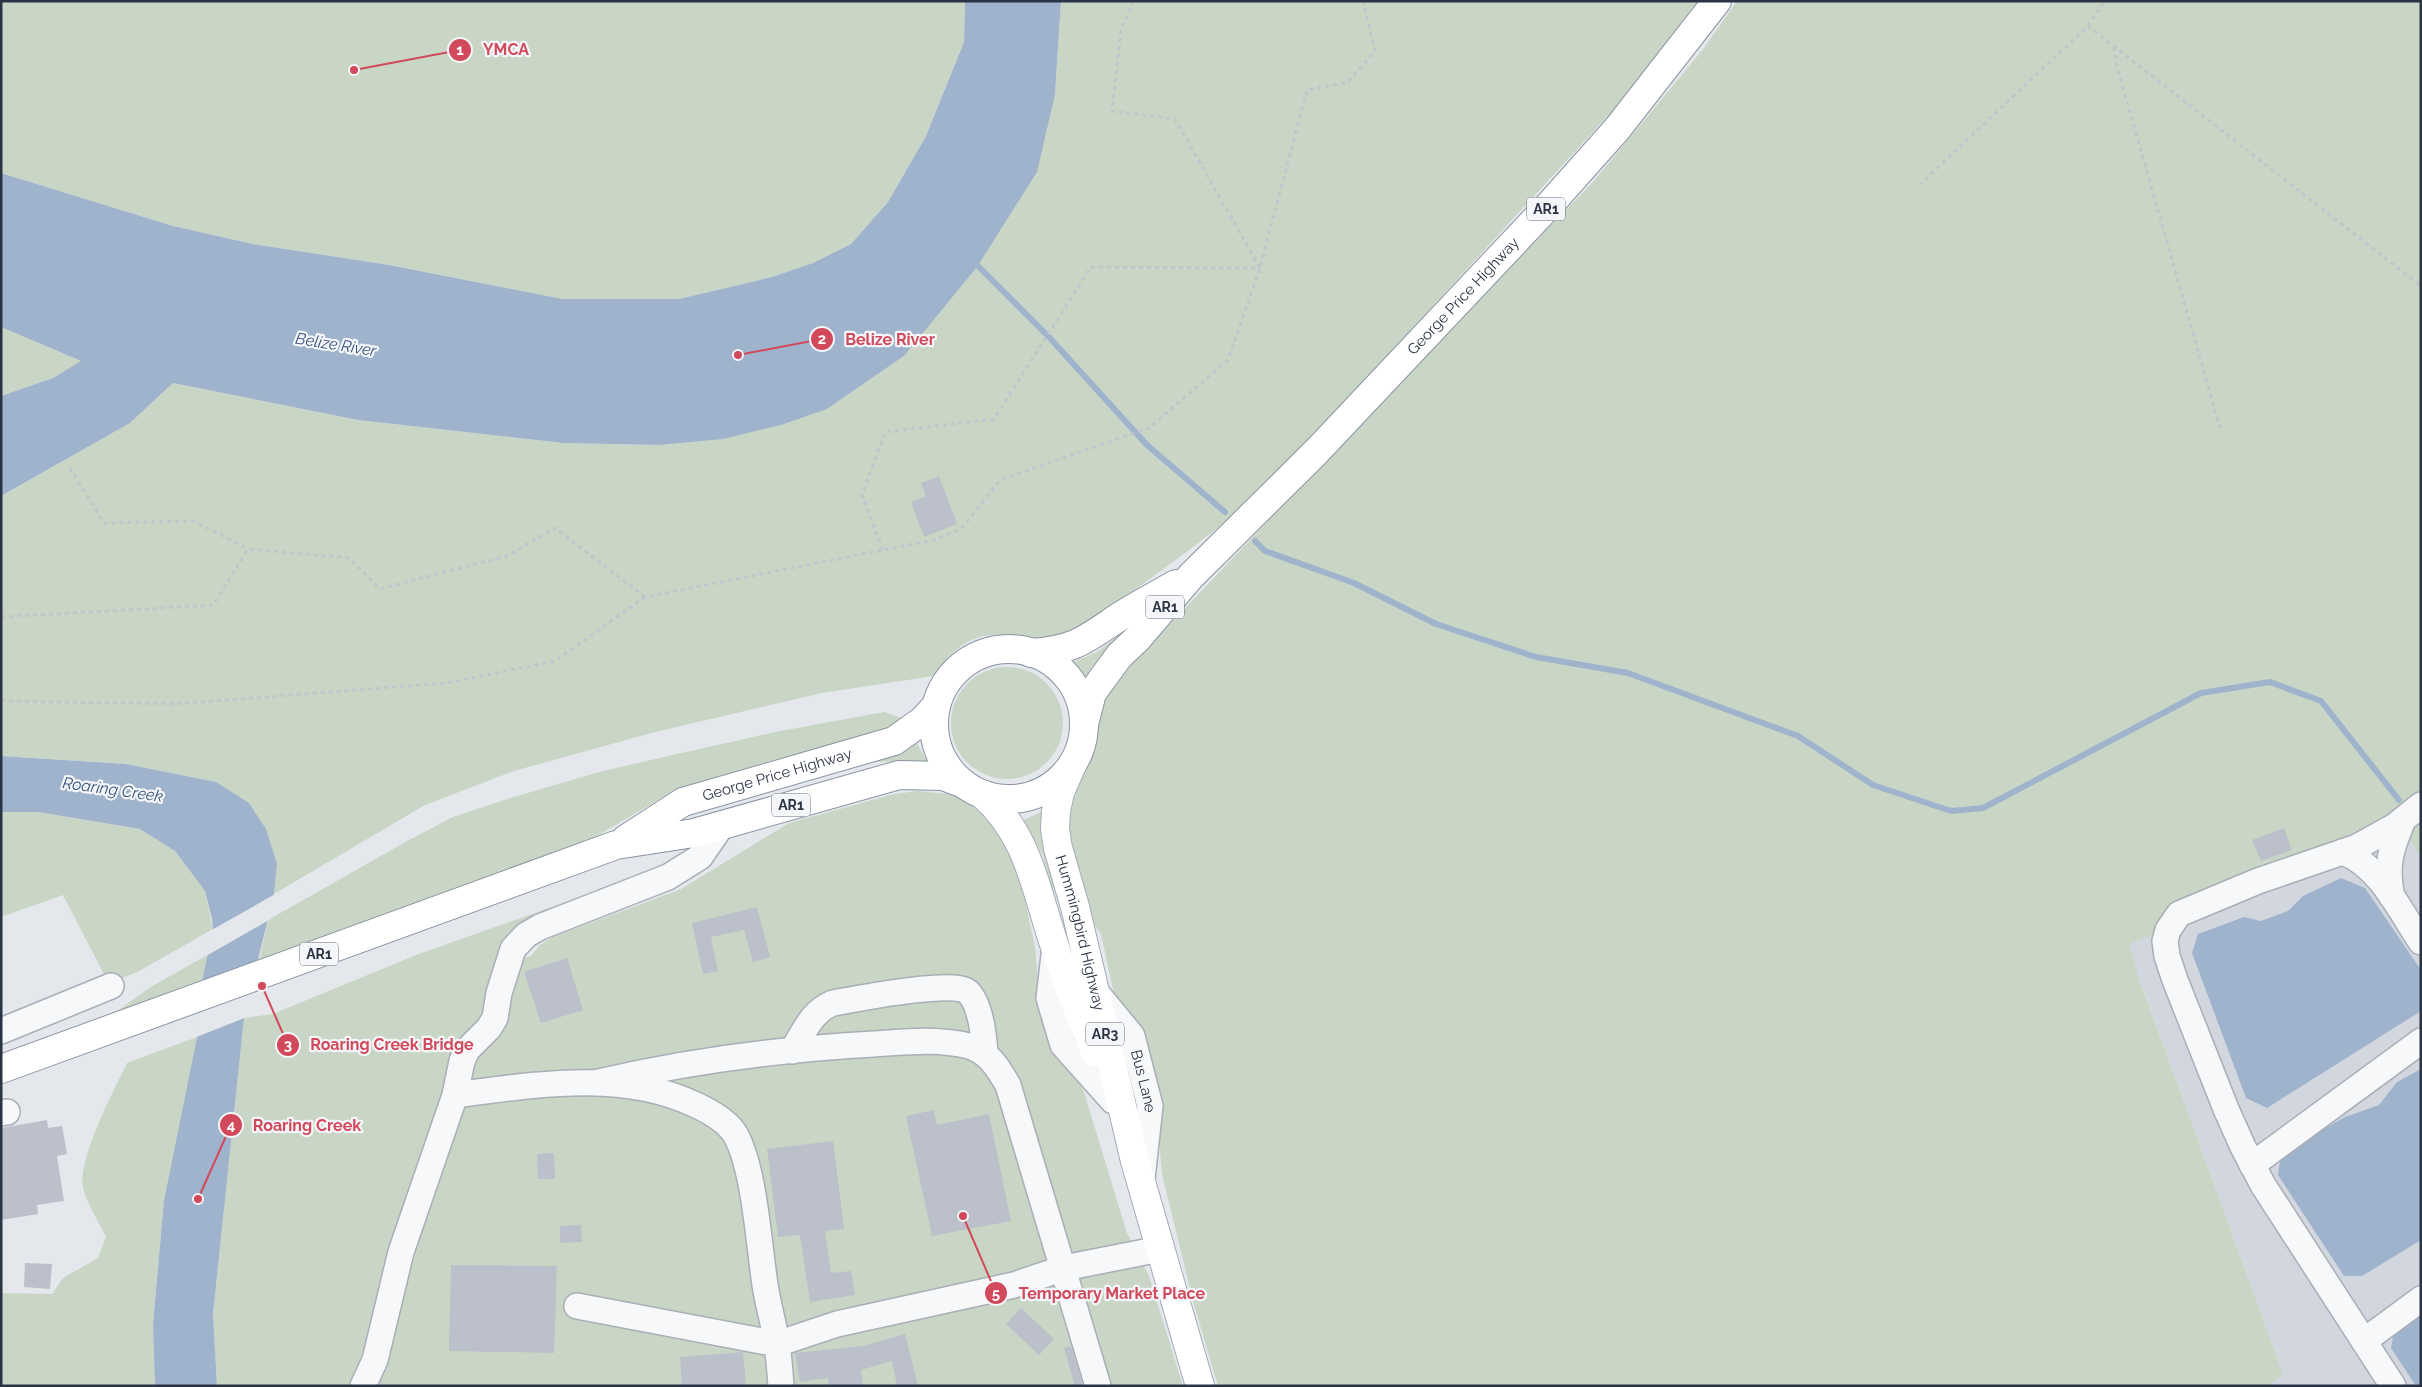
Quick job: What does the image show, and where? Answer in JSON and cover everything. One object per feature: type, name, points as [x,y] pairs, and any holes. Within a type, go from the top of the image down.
[{"type":"main road","name":"George Price Highway","points":[[1084,724],[1088,703],[1100,680],[1119,656],[1148,628],[1191,576],[1317,451],[1552,202],[1617,129],[1717,1]]},
{"type":"main road","name":"George Price Highway","points":[[1031,653],[1054,652],[1082,643],[1121,616],[1191,576]]},
{"type":"main road","points":[[1003,650],[1031,653],[1052,663],[1069,679],[1080,700],[1084,724],[1082,743],[1072,765],[1055,784],[1032,795],[1007,799],[973,789],[955,776],[941,755],[934,731],[936,706],[943,689],[954,674],[976,657],[1003,650]]},
{"type":"main road","name":"George Price Highway","points":[[616,845],[683,802],[894,741],[922,721],[936,706]]},
{"type":"main road","name":"Hummingbird Highway","points":[[1072,765],[1060,792],[1055,829],[1138,1172]]},
{"type":"main road","name":"George Price Highway","points":[[1,1069],[616,845],[694,833],[899,775],[944,776],[973,789]]},
{"type":"main road","name":"Hummingbird Highway","points":[[973,789],[1003,815],[1025,852],[1054,947],[1114,1100],[1138,1172],[1200,1386]]},
{"type":"street","points":[[2393,1386],[2252,1165],[2226,1109],[2175,980],[2165,941],[2168,930],[2179,914],[2258,881],[2357,847],[2412,812]]},
{"type":"street","points":[[2393,902],[2388,877],[2388,861],[2412,812]]},
{"type":"street","points":[[363,1386],[375,1360],[400,1252],[455,1095],[462,1061],[466,1050],[489,1028],[495,1018],[507,967],[514,949],[526,936],[540,927],[668,877],[700,857],[722,825]]},
{"type":"street","points":[[2343,852],[2364,863],[2421,942]]},
{"type":"street","points":[[1,1031],[111,986]]},
{"type":"street","points":[[792,1051],[814,1015],[822,1007],[833,1003],[956,986],[968,991],[975,1003],[983,1030],[985,1054]]},
{"type":"street","points":[[599,1082],[666,1066],[825,1046],[927,1041],[970,1047],[985,1054],[998,1067],[1008,1085],[1098,1386]]},
{"type":"street","points":[[2252,1165],[2421,1041]]},
{"type":"street","points":[[455,1095],[536,1085],[599,1082],[652,1089],[679,1096],[710,1111],[732,1130],[742,1147],[748,1168],[765,1288],[777,1344],[781,1386]]},
{"type":"street","points":[[577,1306],[777,1344],[837,1324],[1014,1285],[1064,1268],[1160,1249]]},
{"type":"street","points":[[2364,1341],[2421,1299]]},
{"type":"path","points":[[1134,1],[1121,29],[1112,111],[1175,119],[1260,268]]},
{"type":"path","points":[[1,701],[176,704],[447,683],[555,661],[645,597],[934,540],[961,529],[1000,480],[1149,428],[1228,360],[1260,268],[1307,90],[1348,82],[1375,51],[1363,1]]},
{"type":"path","points":[[1919,185],[2088,26],[2104,1]]},
{"type":"path","points":[[2088,26],[2421,286]]},
{"type":"path","points":[[2114,46],[2116,63],[2220,428]]},
{"type":"path","points":[[884,550],[862,495],[885,432],[994,419],[1091,267],[1260,268]]},
{"type":"path","points":[[70,468],[104,523],[194,520],[248,549],[349,558],[380,589],[507,556],[556,528],[645,597]]},
{"type":"path","points":[[1,617],[213,605],[248,549]]},
{"type":"shaded area","points":[[2407,835],[2421,859],[2421,1386],[2268,1386],[2283,1374],[2127,944]]},
{"type":"green space","points":[[1,1],[965,1],[964,42],[926,136],[888,202],[851,244],[813,263],[772,277],[679,299],[563,299],[389,265],[253,244],[173,226],[1,173]]},
{"type":"green space","points":[[1061,1],[1699,1],[1639,82],[1271,482],[1205,538],[1103,615],[1069,636],[1037,638],[998,635],[977,638],[960,646],[934,676],[822,693],[655,732],[514,771],[425,805],[274,894],[277,864],[216,782],[126,764],[1,756],[1,496],[130,423],[173,383],[358,420],[563,443],[659,445],[827,409],[904,356],[1055,94]]},
{"type":"green space","points":[[1737,1],[2421,1],[2421,859],[2407,835],[2129,944],[2139,978],[2283,1374],[2268,1386],[1218,1386],[1193,1301],[1162,1174],[1156,1106],[1116,1004],[1101,934],[1093,923],[1077,873],[1069,830],[1071,802],[1077,778],[1085,761],[1099,710],[1118,680],[1150,645],[1593,182],[1704,48]]},
{"type":"green space","points":[[1,327],[81,361],[53,378],[1,396]]},
{"type":"green space","points":[[1125,631],[1095,663],[1085,677],[1071,663],[1097,652]]},
{"type":"green space","points":[[1007,667],[1028,671],[1047,683],[1059,702],[1063,723],[1059,744],[1047,763],[1028,775],[1007,779],[986,775],[967,763],[955,744],[951,723],[955,702],[967,683],[986,671]]},
{"type":"green space","points":[[884,712],[902,718],[885,730],[842,744],[772,760],[663,797],[590,840],[259,962],[268,920],[453,817],[599,772],[775,732]]},
{"type":"green space","points":[[916,742],[927,761],[870,762]]},
{"type":"green space","points":[[917,791],[949,794],[964,800],[981,813],[1007,844],[1017,863],[1035,947],[1039,994],[1054,1049],[1083,1089],[1127,1233],[1149,1276],[1183,1386],[217,1386],[213,1314],[244,1018],[273,1014],[416,955],[670,865],[500,950],[494,966],[531,956],[540,945],[553,937],[681,889],[789,823],[894,794]]},
{"type":"green space","points":[[1045,810],[1056,888],[1052,889],[1043,856],[1024,820]]},
{"type":"green space","points":[[1,812],[38,812],[140,829],[175,851],[205,891],[213,929],[139,971],[109,984],[63,895],[1,917]]},
{"type":"green space","points":[[209,954],[202,982],[109,1017],[149,988]]},
{"type":"green space","points":[[197,1037],[164,1200],[153,1324],[155,1386],[1,1386],[1,1293],[52,1294],[63,1278],[98,1258],[106,1237],[85,1194],[83,1176],[91,1143],[98,1125],[127,1063]]},
{"type":"water","points":[[965,1],[1061,1],[1055,94],[1037,172],[977,267],[904,356],[827,409],[781,425],[723,439],[659,445],[563,443],[358,420],[173,383],[130,423],[1,496],[1,396],[53,378],[81,361],[1,327],[1,173],[173,226],[253,244],[389,265],[563,299],[679,299],[772,277],[813,263],[851,244],[888,202],[926,136],[964,42]]},
{"type":"water","points":[[1,756],[126,764],[216,782],[249,803],[266,829],[277,864],[274,894],[244,1018],[213,1314],[217,1386],[155,1386],[153,1324],[164,1200],[197,1037],[202,982],[213,929],[205,891],[175,851],[140,829],[38,812],[1,812]]},
{"type":"water","points":[[2341,878],[2365,888],[2421,970],[2421,1011],[2267,1108],[2246,1098],[2192,953],[2198,934],[2244,917],[2261,921],[2288,911],[2303,896]]},
{"type":"water","points":[[2421,1069],[2421,1240],[2362,1276],[2344,1276],[2278,1175],[2281,1154],[2345,1117],[2379,1105],[2397,1082]]},
{"type":"water","points":[[2421,1309],[2421,1386],[2416,1386],[2391,1348],[2395,1326]]},
{"type":"pier","points":[[277,893],[271,919],[206,956],[210,931]]},
{"type":"pier","points":[[261,961],[247,1017],[194,1038],[199,983]]},
{"type":"building","points":[[939,476],[957,524],[924,537],[911,502],[926,496],[921,483]]},
{"type":"building","points":[[2284,828],[2292,850],[2261,861],[2252,840]]},
{"type":"building","points":[[757,907],[770,957],[753,962],[744,930],[711,937],[718,971],[703,974],[692,923]]},
{"type":"building","points":[[567,958],[583,1010],[541,1023],[524,972]]},
{"type":"building","points":[[934,1110],[937,1125],[989,1114],[1011,1221],[932,1236],[906,1116]]},
{"type":"building","points":[[47,1120],[48,1128],[62,1126],[67,1154],[57,1156],[64,1201],[37,1205],[38,1214],[1,1220],[1,1128]]},
{"type":"building","points":[[833,1141],[844,1229],[825,1231],[831,1273],[851,1271],[855,1295],[810,1302],[800,1235],[778,1237],[767,1149]]},
{"type":"building","points":[[554,1153],[555,1179],[538,1179],[537,1154]]},
{"type":"building","points":[[581,1225],[582,1242],[560,1243],[560,1226]]},
{"type":"building","points":[[25,1263],[52,1264],[50,1289],[24,1287]]},
{"type":"building","points":[[451,1265],[557,1266],[554,1353],[449,1351]]},
{"type":"building","points":[[1021,1308],[1054,1339],[1039,1355],[1006,1324]]},
{"type":"building","points":[[905,1334],[918,1386],[897,1386],[892,1361],[861,1370],[863,1386],[829,1386],[828,1378],[800,1382],[795,1353],[863,1346]]},
{"type":"building","points":[[1071,1346],[1083,1386],[1075,1386],[1064,1348]]},
{"type":"building","points":[[743,1352],[746,1386],[682,1386],[680,1357]]},
{"type":"waterway","points":[[973,261],[1048,336],[1147,445],[1225,512]]},
{"type":"waterway","points":[[1255,541],[1265,551],[1354,583],[1436,624],[1536,657],[1628,673],[1798,736],[1873,785],[1951,811],[1983,808],[2201,693],[2270,682],[2321,701],[2399,800]]},
{"type":"place","name":"YMCA","points":[[354,70]]},
{"type":"place","name":"Belize River","points":[[738,355]]},
{"type":"place","name":"Roaring Creek Bridge","points":[[262,986]]},
{"type":"place","name":"Roaring Creek","points":[[198,1199]]},
{"type":"place","name":"Temporary Market Place","points":[[963,1216]]}]
